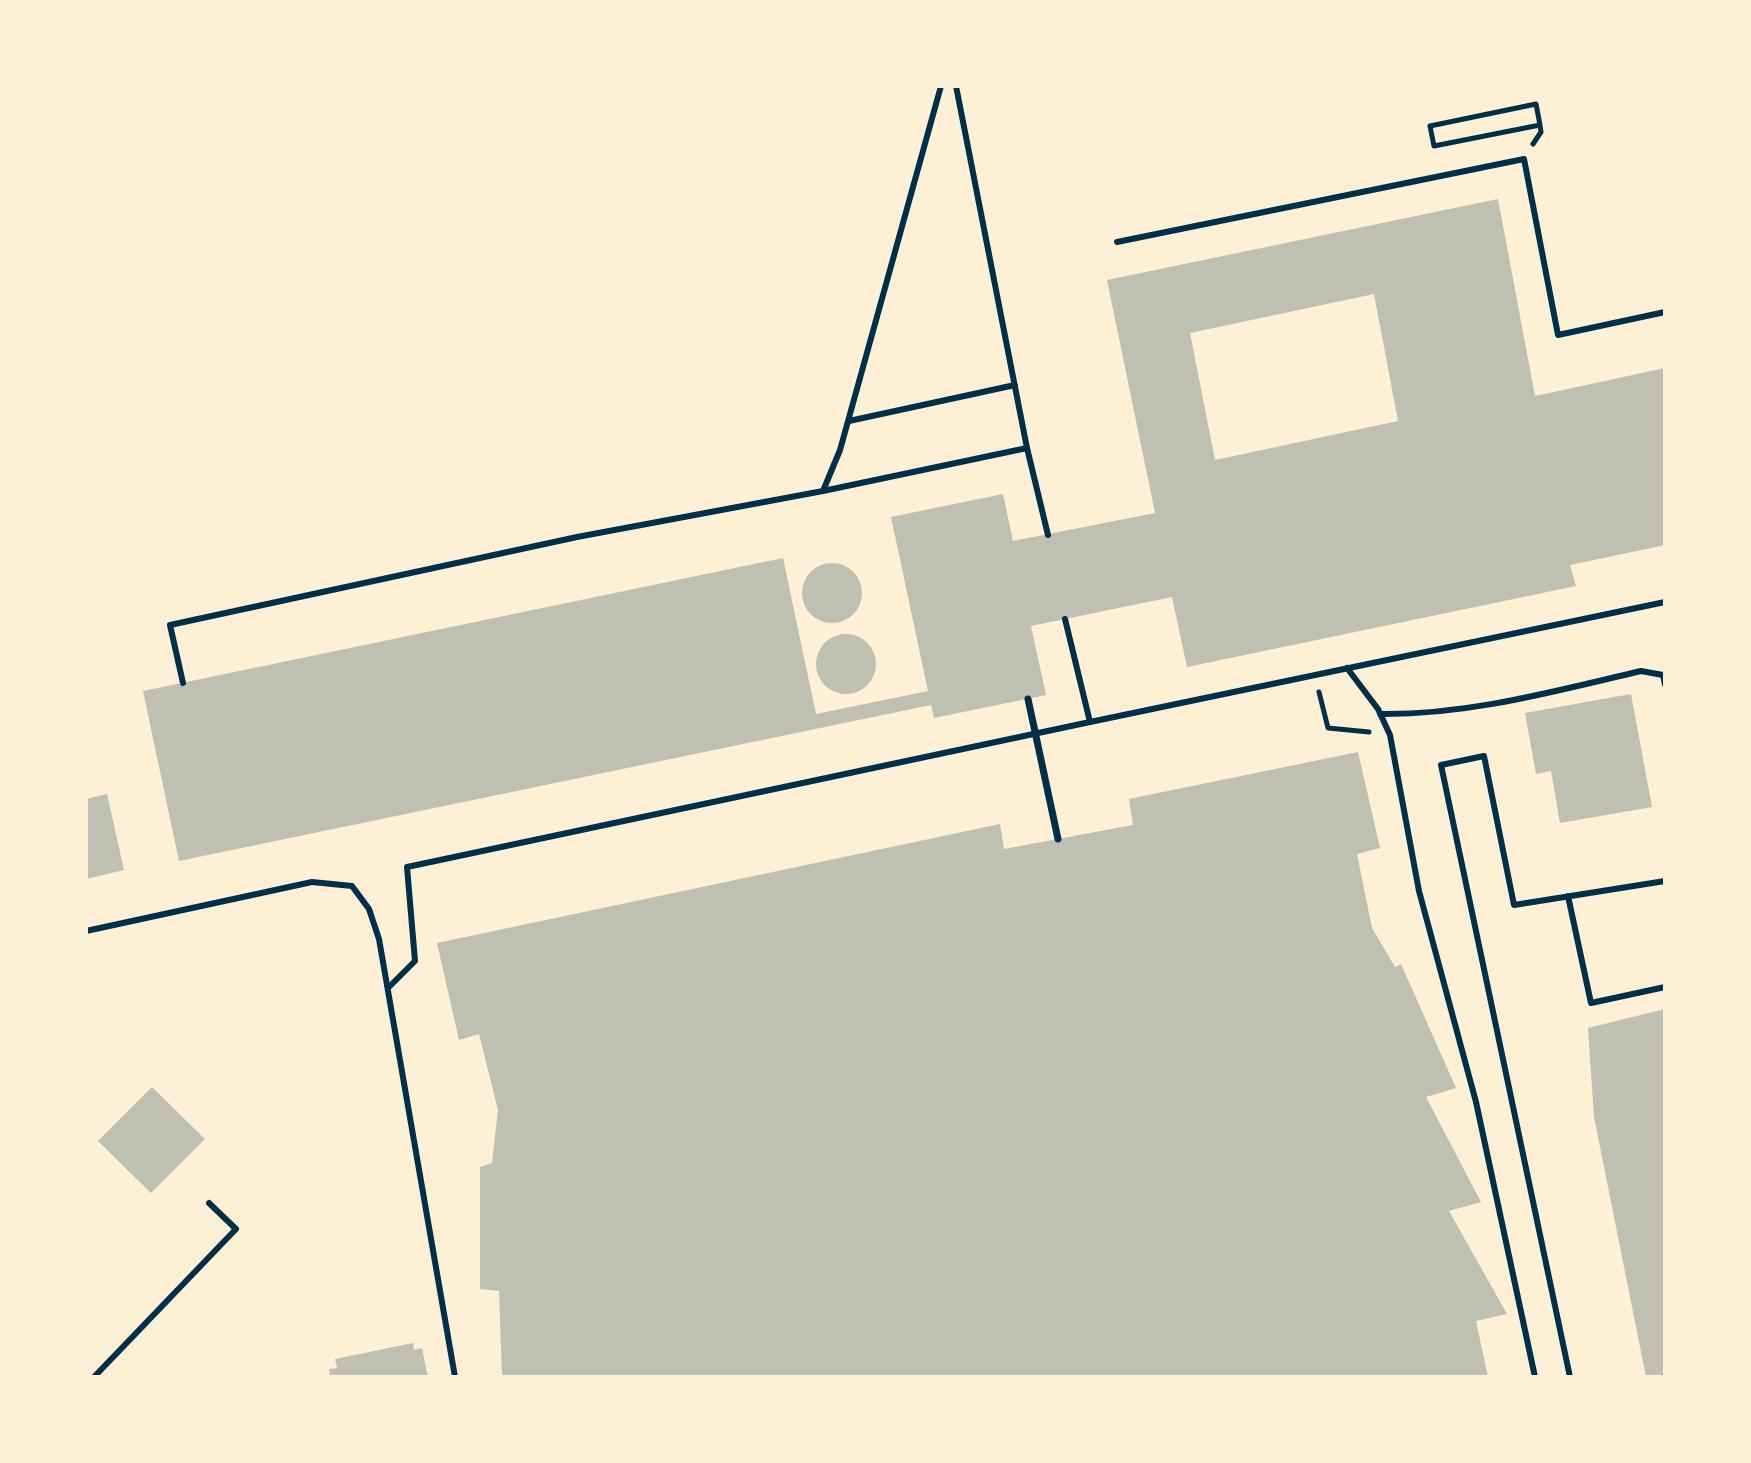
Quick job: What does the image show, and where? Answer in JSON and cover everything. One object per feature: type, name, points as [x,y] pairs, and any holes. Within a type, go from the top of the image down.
[{"type":"street","points":[[1028,699],[1058,839]]},
{"type":"lane","points":[[823,491],[849,421],[941,86]]},
{"type":"lane","points":[[956,86],[1027,448],[1048,535]]},
{"type":"lane","points":[[1117,242],[1524,159],[1558,335],[1665,312]]},
{"type":"lane","points":[[849,421],[1015,385]]},
{"type":"lane","points":[[183,683],[170,625],[577,537],[823,491],[1027,448]]},
{"type":"lane","points":[[389,987],[415,961],[407,867],[1665,602]]},
{"type":"lane","points":[[1065,619],[1090,722]]},
{"type":"lane","points":[[1347,668],[1380,714],[1390,735],[1419,891],[1476,1102],[1535,1377]]},
{"type":"lane","points":[[1380,714],[1489,706],[1641,671],[1663,675],[1665,685]]},
{"type":"lane","points":[[1570,1377],[1441,765],[1484,756],[1514,905],[1665,881]]},
{"type":"lane","points":[[86,931],[312,882],[352,886],[369,909],[389,987],[455,1377]]},
{"type":"lane","points":[[1568,896],[1591,1003],[1665,987]]},
{"type":"lane","points":[[94,1377],[236,1229],[209,1203]]},
{"type":"path","points":[[1524,159],[1541,132],[1540,125],[1536,104],[1430,126],[1434,146],[1540,125]]},
{"type":"path","points":[[1315,675],[1328,728],[1390,735]]},
{"type":"building","points":[[1498,199],[1535,396],[1665,368],[1665,545],[1570,565],[1576,586],[1187,667],[1172,597],[1031,626],[1046,695],[934,718],[931,705],[179,861],[143,691],[783,558],[816,714],[928,691],[891,517],[1003,494],[1013,541],[1155,513],[1107,280]],"holes":[[[1374,294],[1398,421],[1215,460],[1190,333]]]},
{"type":"building","points":[[832,563],[843,565],[853,572],[860,582],[860,604],[853,614],[843,621],[832,623],[821,621],[811,614],[804,604],[802,593],[804,582],[811,572],[821,565]]},
{"type":"building","points":[[846,634],[857,636],[867,643],[874,653],[874,675],[867,685],[857,692],[846,694],[835,692],[825,685],[818,675],[816,664],[818,653],[825,643],[835,636]]},
{"type":"building","points":[[1631,694],[1652,807],[1560,823],[1551,771],[1536,774],[1525,713]]},
{"type":"building","points":[[1358,752],[1380,848],[1357,854],[1372,928],[1395,967],[1401,964],[1456,1088],[1426,1097],[1481,1202],[1449,1211],[1507,1314],[1476,1321],[1488,1377],[502,1377],[499,1291],[480,1289],[480,1167],[492,1163],[498,1110],[479,1034],[459,1040],[437,943],[1000,824],[1004,849],[1133,825],[1129,799]]},
{"type":"building","points":[[107,794],[124,870],[86,879],[86,799]]},
{"type":"building","points":[[1665,1009],[1665,1377],[1646,1377],[1594,1117],[1588,1028]]},
{"type":"building","points":[[152,1087],[205,1139],[151,1193],[98,1141]]},
{"type":"building","points":[[413,1343],[414,1350],[422,1348],[428,1377],[330,1377],[329,1369],[337,1368],[335,1359]]}]
